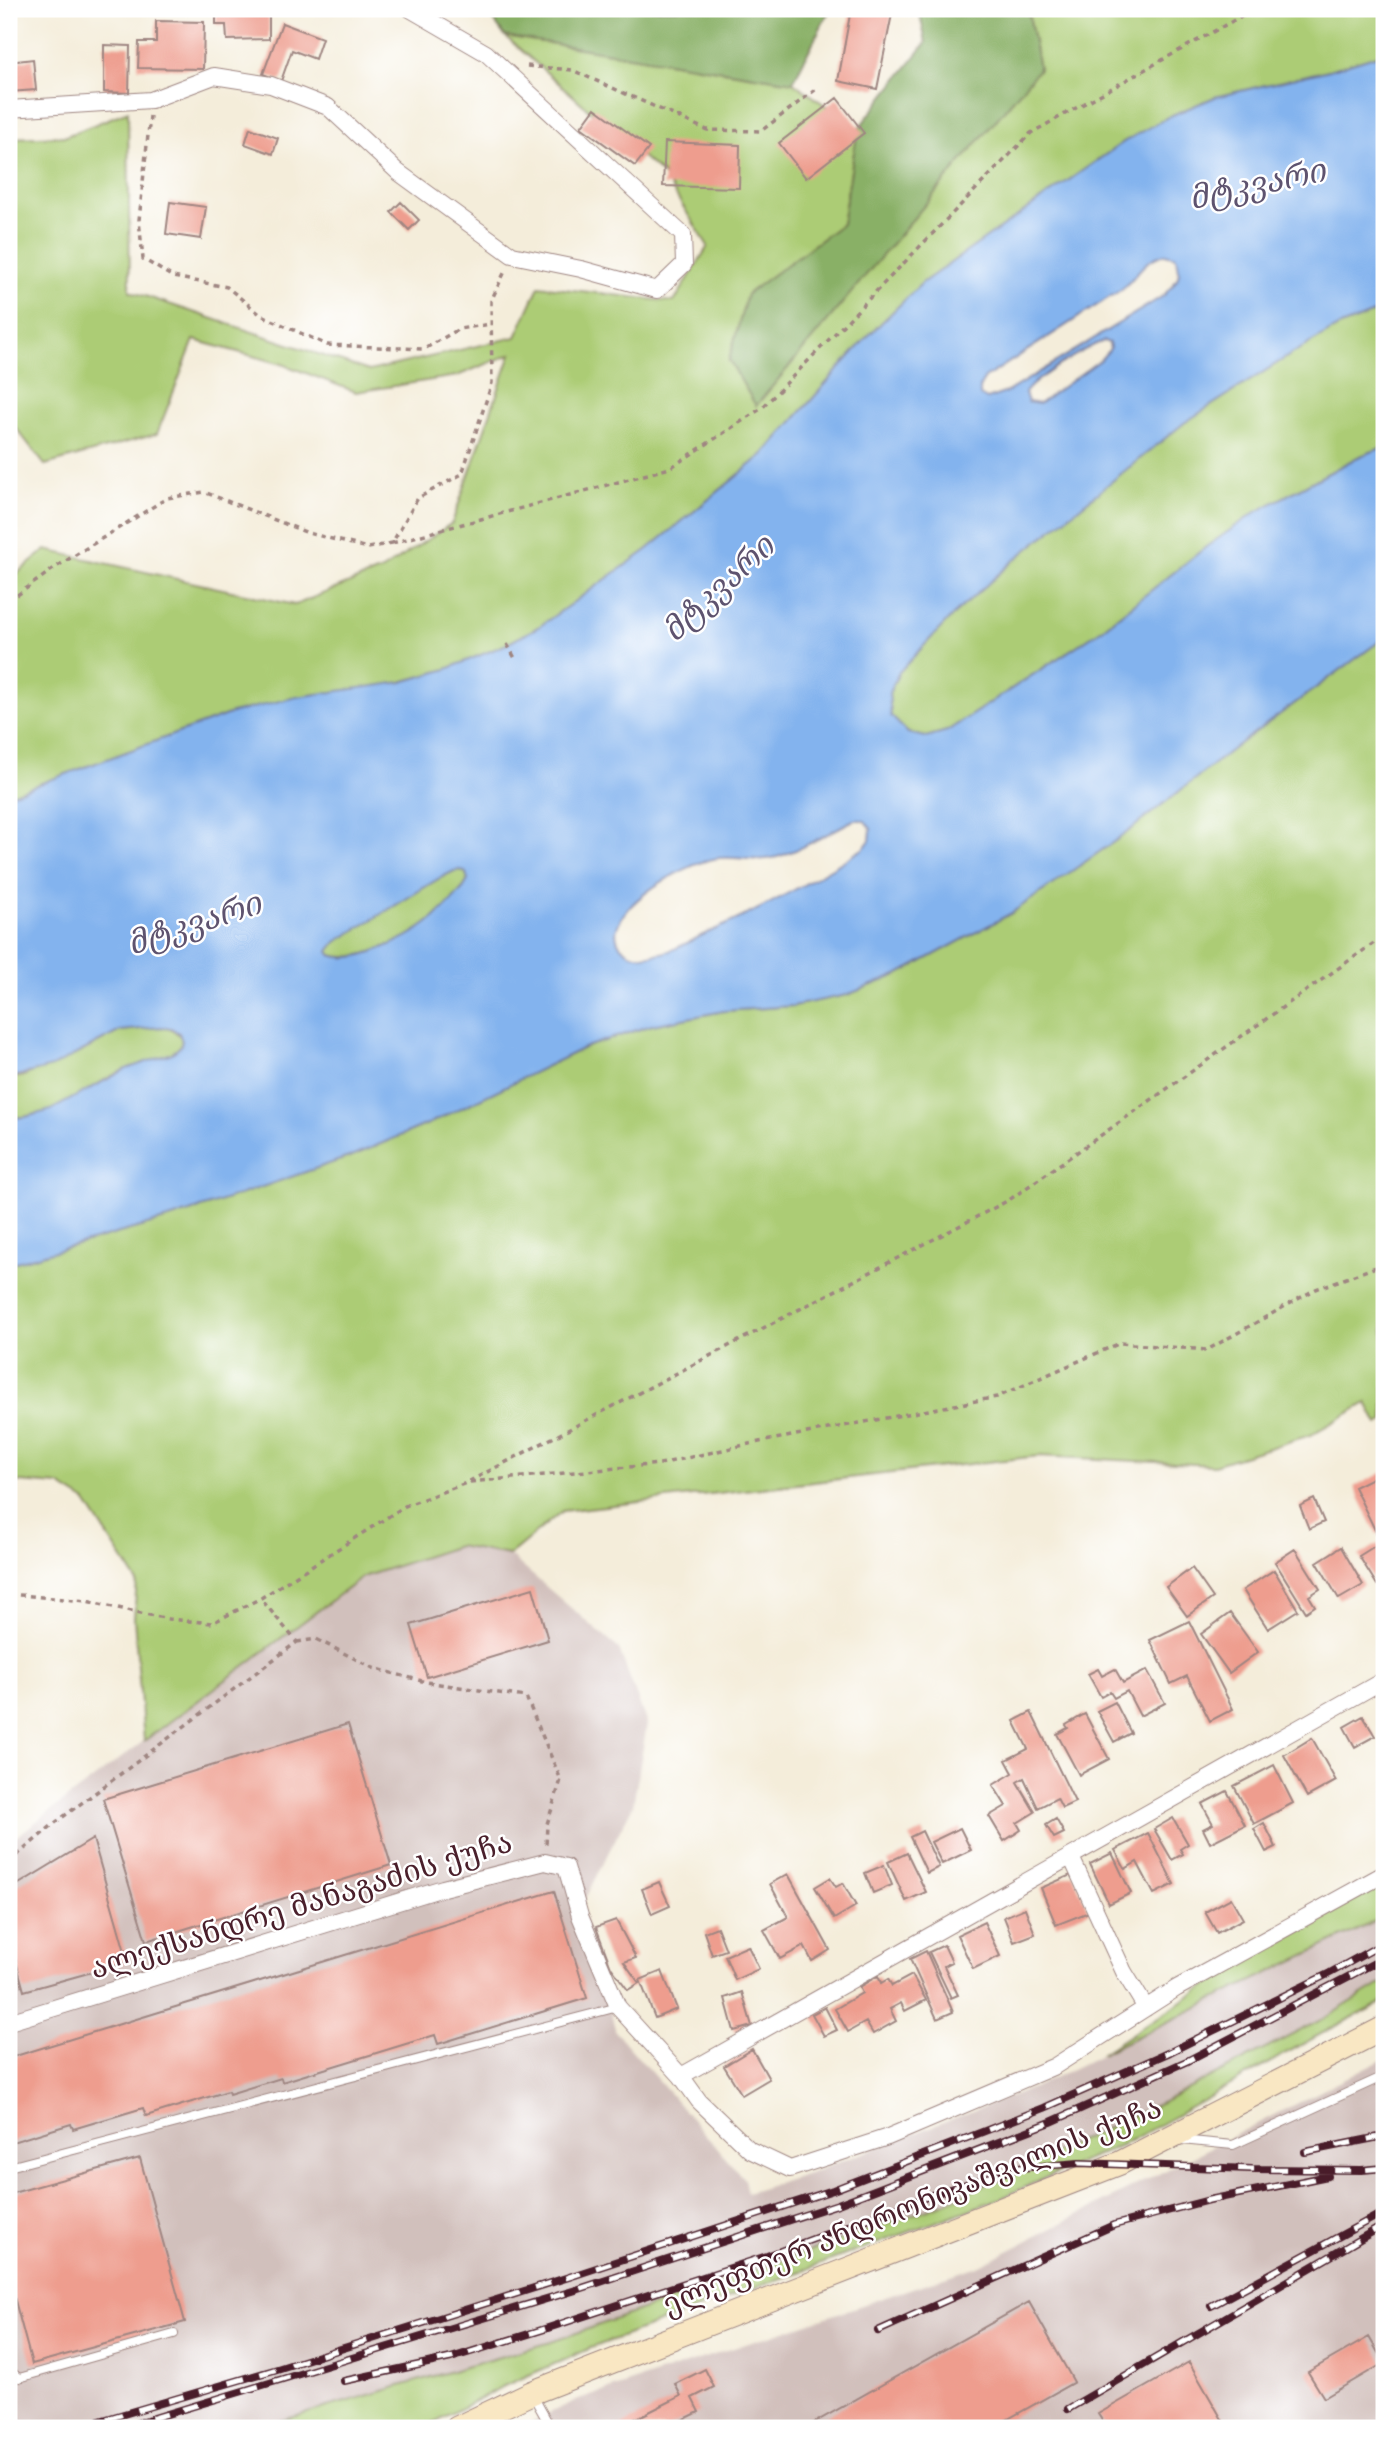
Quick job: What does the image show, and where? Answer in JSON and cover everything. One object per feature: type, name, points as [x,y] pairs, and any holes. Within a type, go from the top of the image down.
[{"type":"main road","name":"ელეფთერ ანდრონიკაშვილის ქუჩა","points":[[457,2428],[531,2393],[1120,2163],[1384,2028]]},
{"type":"street","points":[[9,109],[151,100],[214,76],[271,85],[328,107],[398,172],[512,255],[581,269],[657,290],[684,264],[683,235],[486,53],[410,9]]},
{"type":"street","points":[[681,2076],[1384,1680]]},
{"type":"street","points":[[1071,1857],[1125,1972],[1146,2008]]},
{"type":"street","name":"ალექსანდრე მანაგაძის ქუჩა","points":[[9,2022],[443,1888],[545,1862],[566,1867],[580,1916],[618,2007],[681,2076],[699,2101],[750,2150],[790,2169],[888,2137],[1055,2066],[1146,2008],[1384,1874]]},
{"type":"lane","points":[[9,2167],[618,2007]]},
{"type":"lane","points":[[1167,2139],[1233,2145],[1384,2076]]},
{"type":"lane","points":[[9,2370],[19,2378],[174,2333]]},
{"type":"lane","points":[[531,2393],[551,2428]]},
{"type":"path","points":[[9,601],[56,567],[167,498],[204,492],[308,533],[368,548],[670,468],[762,408],[1031,133],[1254,9]]},
{"type":"path","points":[[498,64],[572,70],[707,130],[761,131],[819,88]]},
{"type":"path","points":[[151,100],[139,220],[144,259],[173,277],[227,287],[261,315],[327,345],[424,349],[459,329],[491,324]]},
{"type":"path","points":[[392,543],[418,498],[462,474],[492,383],[491,301],[512,255]]},
{"type":"path","points":[[507,644],[515,658]]},
{"type":"path","points":[[9,1594],[86,1601],[168,1619],[212,1623],[261,1598],[405,1506],[466,1483],[1009,1200],[1384,936]]},
{"type":"path","points":[[466,1483],[660,1464],[997,1397],[1120,1343],[1207,1350],[1316,1289],[1384,1266]]},
{"type":"path","points":[[261,1598],[297,1642]]},
{"type":"path","points":[[9,1862],[55,1823],[297,1642],[316,1639],[373,1668],[426,1682],[526,1698],[561,1780],[547,1824],[545,1862]]},
{"type":"shaded area","points":[[458,1546],[509,1555],[619,1649],[647,1724],[633,1805],[581,1906],[616,2032],[744,2179],[747,2193],[808,2174],[1035,2087],[1384,1917],[1384,1982],[1325,2018],[1167,2100],[945,2203],[551,2342],[256,2428],[9,2428],[9,1842],[363,1577]]},
{"type":"shaded area","points":[[1384,2059],[1384,2428],[518,2428],[573,2402],[978,2266]]},
{"type":"green space","points":[[485,9],[830,9],[793,82],[505,36]]},
{"type":"green space","points":[[919,9],[1028,9],[1039,69],[756,406],[729,360],[747,294],[842,224],[858,129],[926,43]]},
{"type":"green space","points":[[1028,9],[1384,9],[1384,53],[1329,70],[1215,97],[1170,116],[1125,141],[922,283],[867,337],[764,454],[647,550],[540,626],[507,644],[447,669],[401,682],[232,713],[9,795],[9,580],[46,550],[295,605],[382,570],[452,523],[511,354],[457,376],[356,392],[282,364],[194,340],[157,434],[45,465],[9,419],[9,138],[66,136],[128,111],[130,291],[369,371],[516,337],[539,286],[674,302],[708,246],[663,175],[505,36],[793,82],[858,129],[842,224],[747,295],[729,360],[1039,69]]},
{"type":"green space","points":[[1384,309],[1384,447],[1358,457],[1256,512],[1206,547],[1101,630],[947,731],[926,737],[908,733],[891,716],[889,693],[899,672],[952,616],[1013,561],[1184,423],[1338,327]]},
{"type":"green space","points":[[1384,638],[1384,1421],[1378,1424],[1367,1403],[1310,1435],[1214,1465],[1039,1456],[562,1511],[509,1555],[458,1546],[363,1577],[144,1741],[134,1618],[137,1581],[86,1502],[59,1485],[19,1482],[9,1484],[9,1264],[172,1218],[352,1156],[430,1123],[586,1047],[652,1025],[724,1011],[793,1006],[847,995],[897,975],[1010,914],[1125,834],[1239,744]]},
{"type":"green space","points":[[461,870],[466,873],[468,880],[464,887],[443,910],[420,929],[368,953],[342,957],[331,955],[329,951],[336,942],[438,879]]},
{"type":"green space","points":[[161,1027],[174,1031],[181,1037],[181,1045],[172,1053],[115,1074],[55,1109],[9,1118],[9,1078],[21,1077],[81,1052],[120,1031]]},
{"type":"green space","points":[[1384,1883],[1384,1917],[1101,2054],[1240,1965]]},
{"type":"green space","points":[[1384,1982],[1384,2002],[1115,2148],[1004,2197],[591,2348],[504,2386],[423,2428],[256,2428],[551,2342],[945,2203],[1167,2100],[1325,2018]]},
{"type":"water","name":"მტკვარი","points":[[1384,53],[1384,309],[1338,327],[1184,423],[1013,561],[952,616],[899,672],[889,693],[891,716],[908,733],[926,737],[947,731],[1101,630],[1206,547],[1256,512],[1358,457],[1384,447],[1384,638],[1239,744],[1125,834],[1010,914],[897,975],[847,995],[793,1006],[724,1011],[652,1025],[586,1047],[430,1123],[352,1156],[172,1218],[9,1264],[9,1118],[51,1110],[126,1069],[172,1053],[180,1047],[182,1041],[179,1033],[171,1028],[120,1031],[52,1067],[9,1078],[9,795],[232,713],[296,697],[402,682],[447,669],[507,644],[540,626],[647,550],[764,454],[867,337],[922,283],[1125,141],[1170,116],[1215,97],[1329,70]],"holes":[[[1165,254],[1176,257],[1179,269],[1175,282],[1163,296],[1007,392],[987,399],[980,395],[980,386],[985,378],[1122,289],[1146,264]],[[1104,341],[1109,343],[1110,349],[1100,360],[1039,404],[1028,402],[1025,393],[1039,379]],[[854,820],[864,820],[871,829],[870,840],[864,848],[766,905],[681,946],[647,956],[630,953],[619,943],[616,930],[622,917],[645,893],[676,874],[719,858],[777,857],[807,845]],[[461,870],[466,873],[468,880],[464,887],[443,910],[420,928],[396,942],[368,953],[342,957],[331,955],[329,951],[336,942],[454,871]]]},
{"type":"building","points":[[216,9],[269,9],[269,39],[227,40],[226,25],[216,25]]},
{"type":"building","points":[[851,9],[893,9],[877,89],[838,81]]},
{"type":"building","points":[[156,21],[204,22],[203,69],[138,68],[139,42],[156,42]]},
{"type":"building","points":[[282,23],[322,38],[315,59],[292,50],[281,81],[263,74]]},
{"type":"building","points":[[104,45],[130,46],[129,93],[104,92]]},
{"type":"building","points":[[33,59],[36,90],[9,92],[9,62]]},
{"type":"building","points":[[837,98],[864,133],[806,178],[779,143]]},
{"type":"building","points":[[595,108],[649,148],[635,166],[581,127]]},
{"type":"building","points":[[250,128],[278,138],[273,154],[245,144]]},
{"type":"building","points":[[665,142],[740,145],[739,188],[663,186]]},
{"type":"building","points":[[170,202],[206,207],[201,239],[166,234]]},
{"type":"building","points":[[401,202],[419,220],[409,230],[391,212]]},
{"type":"building","points":[[1384,1472],[1384,1530],[1377,1534],[1354,1487]]},
{"type":"building","points":[[1314,1499],[1324,1522],[1309,1529],[1300,1506]]},
{"type":"building","points":[[1378,1544],[1384,1553],[1384,1581],[1377,1585],[1359,1556]]},
{"type":"building","points":[[1341,1547],[1363,1585],[1339,1599],[1317,1562]]},
{"type":"building","points":[[1295,1549],[1320,1589],[1309,1596],[1315,1606],[1306,1612],[1275,1562]]},
{"type":"building","points":[[1192,1568],[1213,1598],[1187,1616],[1166,1587]]},
{"type":"building","points":[[1274,1570],[1298,1610],[1268,1629],[1243,1590]]},
{"type":"building","points":[[533,1588],[548,1640],[427,1677],[411,1625]]},
{"type":"building","points":[[1230,1613],[1258,1652],[1229,1673],[1201,1634]]},
{"type":"building","points":[[1189,1621],[1233,1709],[1210,1721],[1187,1676],[1171,1684],[1150,1640]]},
{"type":"building","points":[[1098,1669],[1102,1676],[1115,1669],[1123,1683],[1147,1670],[1165,1703],[1140,1716],[1127,1691],[1114,1698],[1110,1692],[1101,1697],[1088,1674]]},
{"type":"building","points":[[1115,1702],[1131,1733],[1114,1742],[1097,1711]]},
{"type":"building","points":[[1031,1712],[1075,1802],[1062,1808],[1057,1798],[1038,1808],[1024,1778],[1017,1782],[1035,1812],[1017,1823],[1021,1830],[1004,1841],[989,1816],[1006,1806],[993,1785],[1013,1773],[1006,1760],[1028,1749],[1014,1721]]},
{"type":"building","points":[[1085,1714],[1109,1759],[1079,1775],[1057,1734]]},
{"type":"building","points":[[1363,1716],[1375,1736],[1355,1747],[1344,1727]]},
{"type":"building","points":[[348,1724],[391,1865],[146,1941],[103,1799]]},
{"type":"building","points":[[1312,1738],[1336,1781],[1307,1797],[1284,1755]]},
{"type":"building","points":[[1274,1765],[1293,1803],[1254,1824],[1234,1786]]},
{"type":"building","points":[[1227,1791],[1245,1825],[1210,1843],[1203,1829],[1213,1824],[1202,1804]]},
{"type":"building","points":[[1173,1818],[1188,1844],[1180,1849],[1183,1854],[1172,1860],[1154,1829]]},
{"type":"building","points":[[1056,1819],[1064,1833],[1054,1838],[1046,1825]]},
{"type":"building","points":[[1264,1823],[1276,1847],[1266,1852],[1254,1829]]},
{"type":"building","points":[[960,1828],[971,1850],[942,1864],[931,1842]]},
{"type":"building","points":[[922,1831],[939,1867],[927,1873],[910,1837]]},
{"type":"building","points":[[1148,1833],[1174,1884],[1154,1894],[1137,1862],[1125,1869],[1115,1850]]},
{"type":"building","points":[[93,1839],[128,1962],[24,1991],[9,1935],[9,1890]]},
{"type":"building","points":[[907,1853],[926,1892],[906,1901],[888,1862]]},
{"type":"building","points":[[1112,1853],[1131,1893],[1109,1904],[1090,1864]]},
{"type":"building","points":[[884,1865],[892,1885],[873,1893],[865,1873]]},
{"type":"building","points":[[788,1874],[830,1950],[812,1961],[804,1946],[780,1959],[764,1930],[788,1917],[770,1884]]},
{"type":"building","points":[[1073,1874],[1089,1912],[1056,1925],[1041,1888]]},
{"type":"building","points":[[830,1878],[836,1887],[843,1883],[856,1906],[834,1919],[815,1887]]},
{"type":"building","points":[[659,1882],[670,1906],[652,1914],[642,1889]]},
{"type":"building","points":[[554,1891],[587,1998],[438,2044],[435,2035],[282,2082],[281,2078],[229,2094],[228,2091],[146,2116],[143,2108],[73,2129],[71,2124],[9,2143],[9,2058]]},
{"type":"building","points":[[1231,1898],[1243,1919],[1217,1933],[1205,1912]]},
{"type":"building","points":[[1025,1908],[1035,1934],[1014,1942],[1004,1917]]},
{"type":"building","points":[[616,1920],[636,1958],[624,1962],[639,1983],[628,1990],[611,1967],[596,1927]]},
{"type":"building","points":[[984,1922],[1000,1956],[973,1969],[957,1935]]},
{"type":"building","points":[[717,1927],[726,1950],[712,1955],[704,1932]]},
{"type":"building","points":[[944,1945],[952,1962],[944,1966],[958,1995],[951,1998],[929,1952]]},
{"type":"building","points":[[748,1946],[759,1969],[735,1980],[725,1956]]},
{"type":"building","points":[[926,1951],[953,2012],[937,2019],[910,1959]]},
{"type":"building","points":[[662,1971],[677,2009],[655,2018],[640,1980]]},
{"type":"building","points":[[912,1975],[926,2000],[905,2011],[901,2003],[890,2009],[896,2021],[873,2034],[866,2022],[848,2032],[835,2009],[862,1993],[859,1987],[878,1976],[881,1983],[888,1979],[892,1986]]},
{"type":"building","points":[[742,1992],[752,2026],[734,2031],[725,1998]]},
{"type":"building","points":[[825,2007],[837,2030],[824,2036],[812,2014]]},
{"type":"building","points":[[752,2049],[769,2079],[742,2095],[724,2066]]},
{"type":"building","points":[[140,2158],[185,2322],[32,2364],[9,2278],[9,2194]]},
{"type":"building","points":[[1029,2302],[1074,2382],[992,2428],[805,2428]]},
{"type":"building","points":[[1369,2337],[1384,2363],[1324,2398],[1308,2372]]},
{"type":"building","points":[[1189,2362],[1227,2428],[1107,2428],[1098,2414]]},
{"type":"building","points":[[705,2369],[714,2387],[692,2398],[699,2412],[666,2428],[617,2428],[681,2396],[675,2384]]},
{"type":"railway","points":[[76,2428],[274,2370],[833,2190],[1044,2108],[1170,2052],[1330,1973],[1384,1943]]},
{"type":"railway","points":[[121,2428],[576,2290],[838,2204],[1051,2122],[1187,2061],[1384,1958]]},
{"type":"railway","points":[[1305,2152],[1384,2136]]},
{"type":"railway","points":[[344,2381],[451,2358],[548,2328],[767,2256],[940,2192],[1019,2168],[1079,2163],[1252,2169],[1384,2168]]},
{"type":"railway","points":[[878,2331],[1114,2225],[1209,2200],[1328,2176]]},
{"type":"railway","points":[[1211,2306],[1384,2212]]},
{"type":"railway","points":[[1068,2409],[1384,2225]]}]
